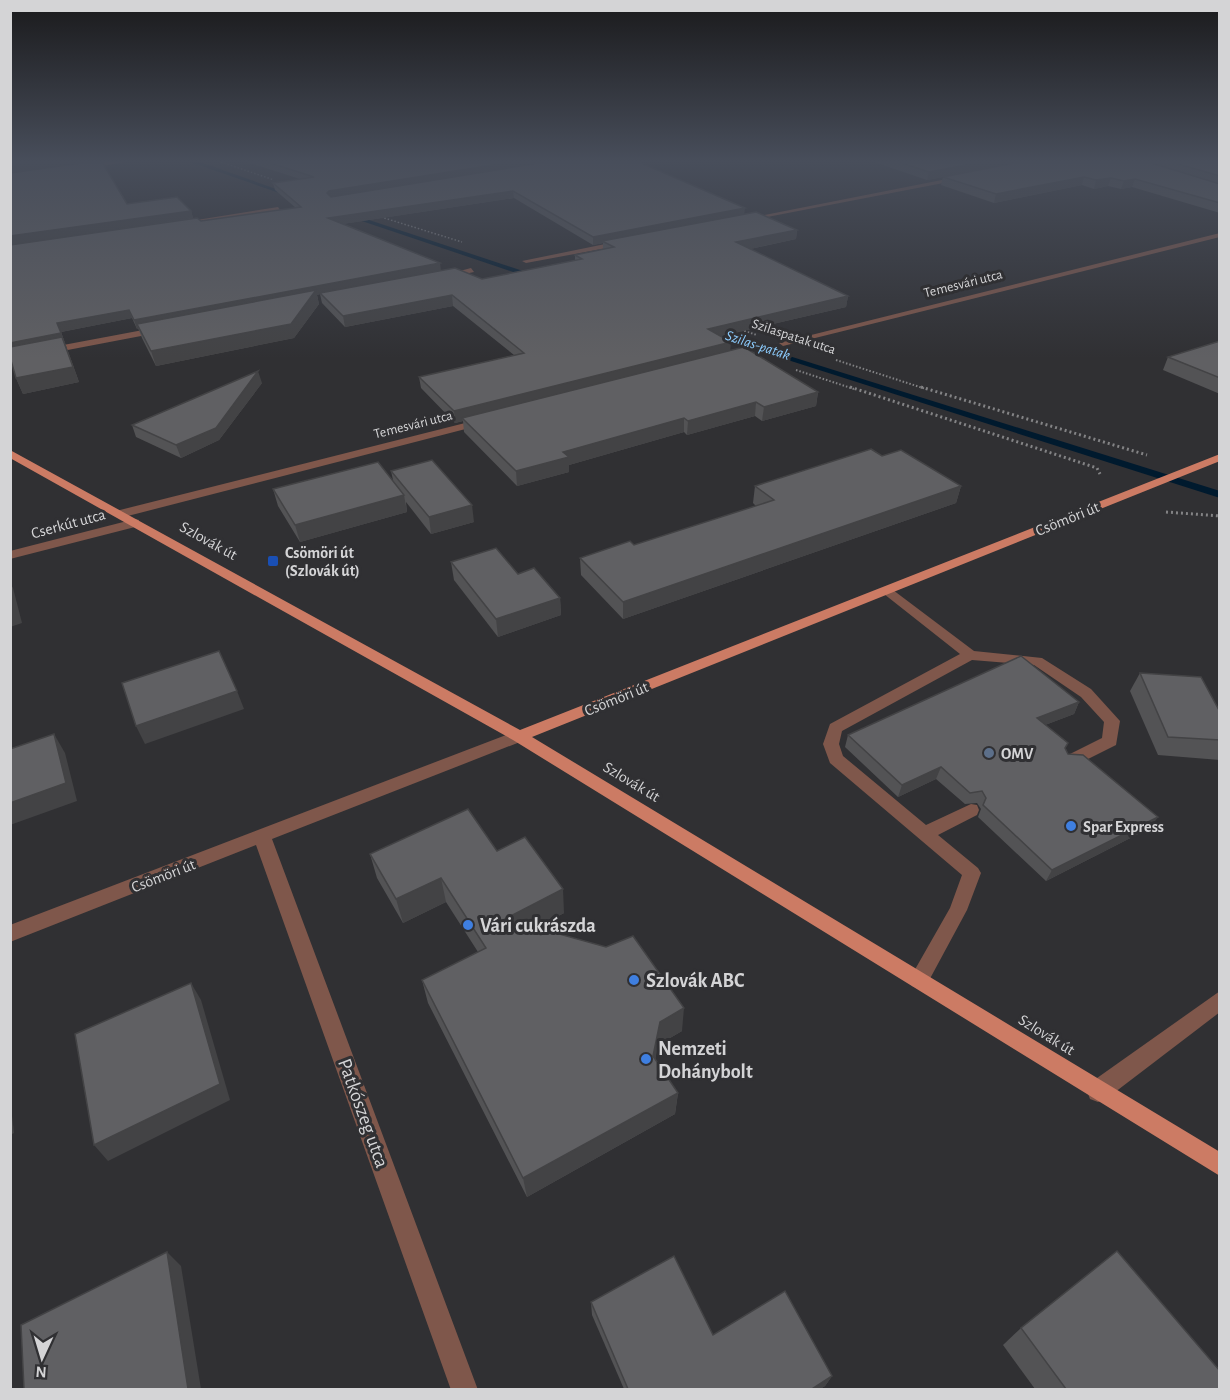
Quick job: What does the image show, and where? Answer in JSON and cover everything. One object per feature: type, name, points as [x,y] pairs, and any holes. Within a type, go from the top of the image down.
[{"type":"main road","name":"Szlovák út","points":[[10,453],[519,736],[1220,1165]]},
{"type":"main road","name":"Csömöri út","points":[[519,736],[889,591],[1220,457]]},
{"type":"street","name":"Temesvári utca","points":[[783,343],[1220,235]]},
{"type":"street","points":[[525,261],[627,242]]},
{"type":"street","points":[[436,277],[471,270]]},
{"type":"street","points":[[10,358],[172,328]]},
{"type":"street","name":"Temesvári utca","points":[[120,514],[497,418]]},
{"type":"street","name":"Cserkút utca","points":[[10,555],[135,523]]},
{"type":"street","points":[[889,591],[970,654],[1037,661],[1086,693],[1112,721],[1110,741],[1071,761]]},
{"type":"street","points":[[919,980],[958,910],[972,873],[836,759],[831,744],[835,728],[970,654]]},
{"type":"street","name":"Csömöri út","points":[[10,934],[519,736]]},
{"type":"street","points":[[926,833],[971,810]]},
{"type":"street","name":"Patkószeg utca","points":[[262,837],[465,1389]]},
{"type":"street","points":[[1098,1091],[1220,1000]]},
{"type":"path","points":[[416,227],[471,245]]},
{"type":"path","name":"Szilaspatak utca","points":[[739,329],[1010,416],[1156,458]]},
{"type":"path","points":[[794,369],[1097,468],[1118,498],[1149,511],[1220,516]]},
{"type":"building","points":[[10,227],[73,227],[10,236]]},
{"type":"building","points":[[132,227],[351,227],[440,263],[134,320],[129,310],[57,323],[61,333],[10,343],[10,245]]},
{"type":"building","points":[[576,227],[644,227],[593,237]]},
{"type":"building","points":[[675,227],[791,227],[797,230],[736,242],[848,296],[708,329],[731,342],[454,411],[419,377],[524,353],[452,295],[343,316],[320,293],[455,268],[482,279],[582,259],[575,255],[614,247],[602,241]]},
{"type":"building","points":[[316,290],[291,324],[151,351],[137,324]]},
{"type":"building","points":[[62,337],[73,367],[16,378],[10,357],[10,347]]},
{"type":"building","points":[[1220,341],[1220,378],[1168,357]]},
{"type":"building","points":[[744,347],[818,392],[764,407],[756,402],[688,421],[684,418],[563,452],[569,457],[516,471],[462,418]]},
{"type":"building","points":[[258,371],[216,428],[176,445],[132,425]]},
{"type":"building","points":[[871,449],[882,456],[901,450],[961,486],[623,602],[580,558],[630,541],[634,545],[774,500],[755,486]]},
{"type":"building","points":[[432,460],[472,505],[429,517],[391,471]]},
{"type":"building","points":[[378,462],[404,495],[295,525],[273,489]]},
{"type":"building","points":[[496,548],[518,574],[534,568],[560,598],[496,619],[451,562]]},
{"type":"building","points":[[219,651],[237,691],[136,726],[122,683]]},
{"type":"building","points":[[1021,656],[1079,702],[1037,718],[1068,743],[1065,748],[1068,754],[1083,755],[1158,817],[1052,870],[983,805],[986,798],[982,791],[970,793],[941,767],[902,785],[848,735]]},
{"type":"building","points":[[1140,673],[1201,677],[1220,712],[1220,740],[1168,737]]},
{"type":"building","points":[[54,734],[66,783],[10,803],[10,749]]},
{"type":"building","points":[[468,809],[497,851],[525,837],[563,889],[505,919],[606,947],[633,936],[684,1008],[660,1022],[653,1056],[678,1093],[523,1178],[422,980],[486,948],[441,878],[396,899],[370,854]]},
{"type":"building","points":[[191,983],[220,1084],[94,1145],[75,1034]]},
{"type":"building","points":[[1117,1251],[1220,1371],[1220,1389],[1066,1389],[1021,1328]]},
{"type":"building","points":[[167,1252],[188,1389],[24,1389],[21,1325]]},
{"type":"building","points":[[674,1256],[713,1335],[785,1291],[832,1376],[812,1389],[628,1389],[591,1302]]},
{"type":"waterway","name":"Szilas-patak","points":[[386,227],[537,277]]},
{"type":"waterway","name":"Szilas-patak","points":[[703,330],[1220,495]]},
{"type":"place","name":"Csömöri út (Szlovák út)","points":[[273,561]]},
{"type":"place","name":"OMV","points":[[989,753]]},
{"type":"place","name":"Spar Express","points":[[1071,826]]},
{"type":"place","name":"Vári cukrászda","points":[[468,925]]},
{"type":"place","name":"Szlovák ABC","points":[[634,980]]},
{"type":"place","name":"Nemzeti Dohánybolt","points":[[646,1059]]}]
